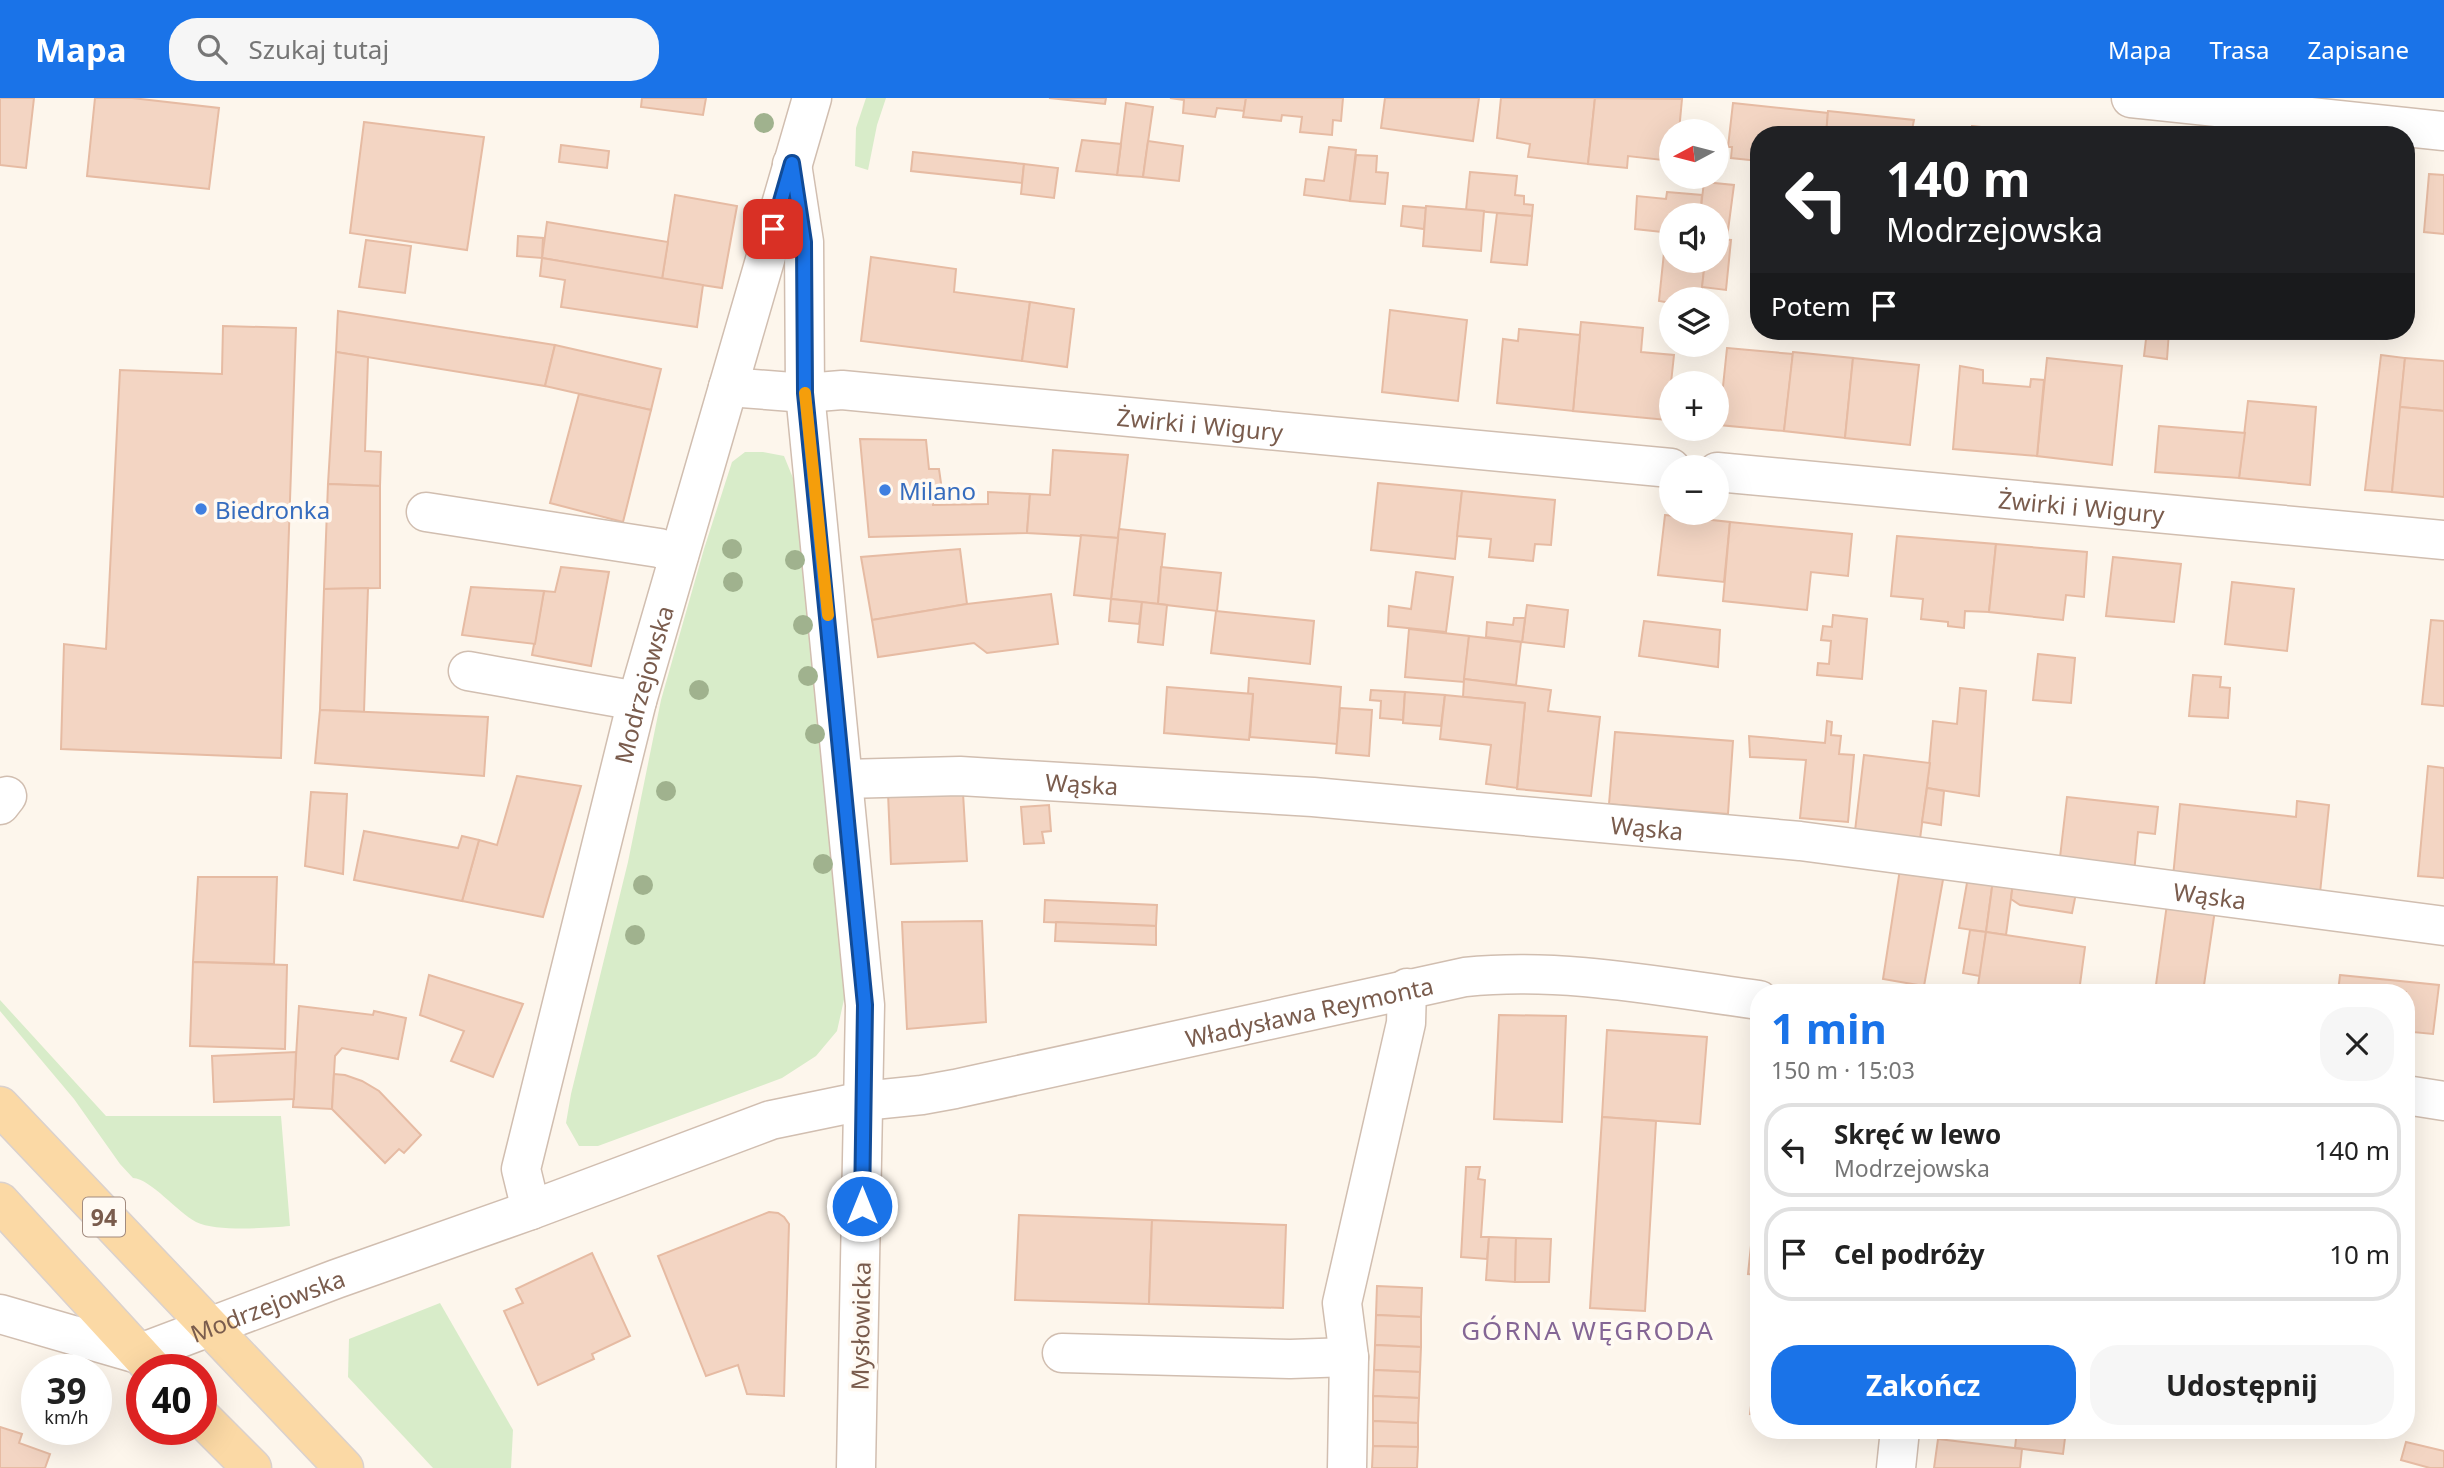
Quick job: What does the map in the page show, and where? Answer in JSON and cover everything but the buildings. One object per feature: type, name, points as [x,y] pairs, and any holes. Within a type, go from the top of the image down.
[{"type":"main road","name":"94","points":[[0,1106],[344,1468]]},
{"type":"main road","points":[[0,1202],[139,1354]]},
{"type":"main road","points":[[217,1433],[252,1468]]},
{"type":"street","name":"Mysłowicka","points":[[812,98],[792,163],[804,242],[805,393],[865,1005],[856,1468]]},
{"type":"street","points":[[2131,98],[2397,126]]},
{"type":"street","points":[[2415,128],[2444,131]]},
{"type":"street","name":"Modrzejowska","points":[[531,1210],[521,1169],[637,701],[792,163]]},
{"type":"street","name":"Żwirki i Wigury","points":[[728,387],[805,393],[842,390],[1659,467]]},
{"type":"street","name":"Żwirki i Wigury","points":[[1729,473],[2444,540]]},
{"type":"street","points":[[426,512],[659,548],[679,555]]},
{"type":"street","points":[[468,671],[637,701]]},
{"type":"street","name":"Wąska","points":[[844,779],[960,776],[1313,797],[1760,837],[2444,926]]},
{"type":"street","name":"Władysława Reymonta","points":[[863,1101],[955,1089],[1406,988],[1493,974],[1567,974],[1750,999]]},
{"type":"street","points":[[1347,1468],[1349,1357],[1342,1303],[1406,1023],[1406,988]]},
{"type":"street","points":[[2415,1096],[2444,1101]]},
{"type":"street","name":"Modrzejowska","points":[[160,1354],[208,1327],[771,1120],[863,1101]]},
{"type":"street","points":[[0,1314],[126,1355]]},
{"type":"street","points":[[1062,1353],[1290,1359],[1349,1357]]},
{"type":"street","points":[[1896,1468],[1899,1439]]},
{"type":"green space","points":[[866,98],[886,98],[877,125],[868,170],[855,166],[856,128]]},
{"type":"green space","points":[[745,452],[784,456],[795,483],[845,995],[837,1031],[816,1056],[782,1078],[598,1146],[579,1146],[566,1123],[571,1094],[628,862],[661,700],[732,462]]},
{"type":"green space","points":[[0,1000],[106,1116],[281,1116],[290,1226],[242,1228],[205,1225],[189,1217],[148,1184],[133,1178],[74,1099],[0,1011]]},
{"type":"green space","points":[[440,1303],[513,1430],[511,1468],[433,1468],[348,1377],[349,1339]]},
{"type":"slow traffic","points":[[805,393],[828,615]]},
{"type":"place","name":"Milano","points":[[885,490]]},
{"type":"place","name":"Biedronka","points":[[201,509]]},
{"type":"district","name":"GÓRNA WĘGRODA","points":[[1588,1330]]},
{"type":"route","points":[[773,229],[792,163],[804,242],[805,393],[865,1005],[862,1206]]}]
